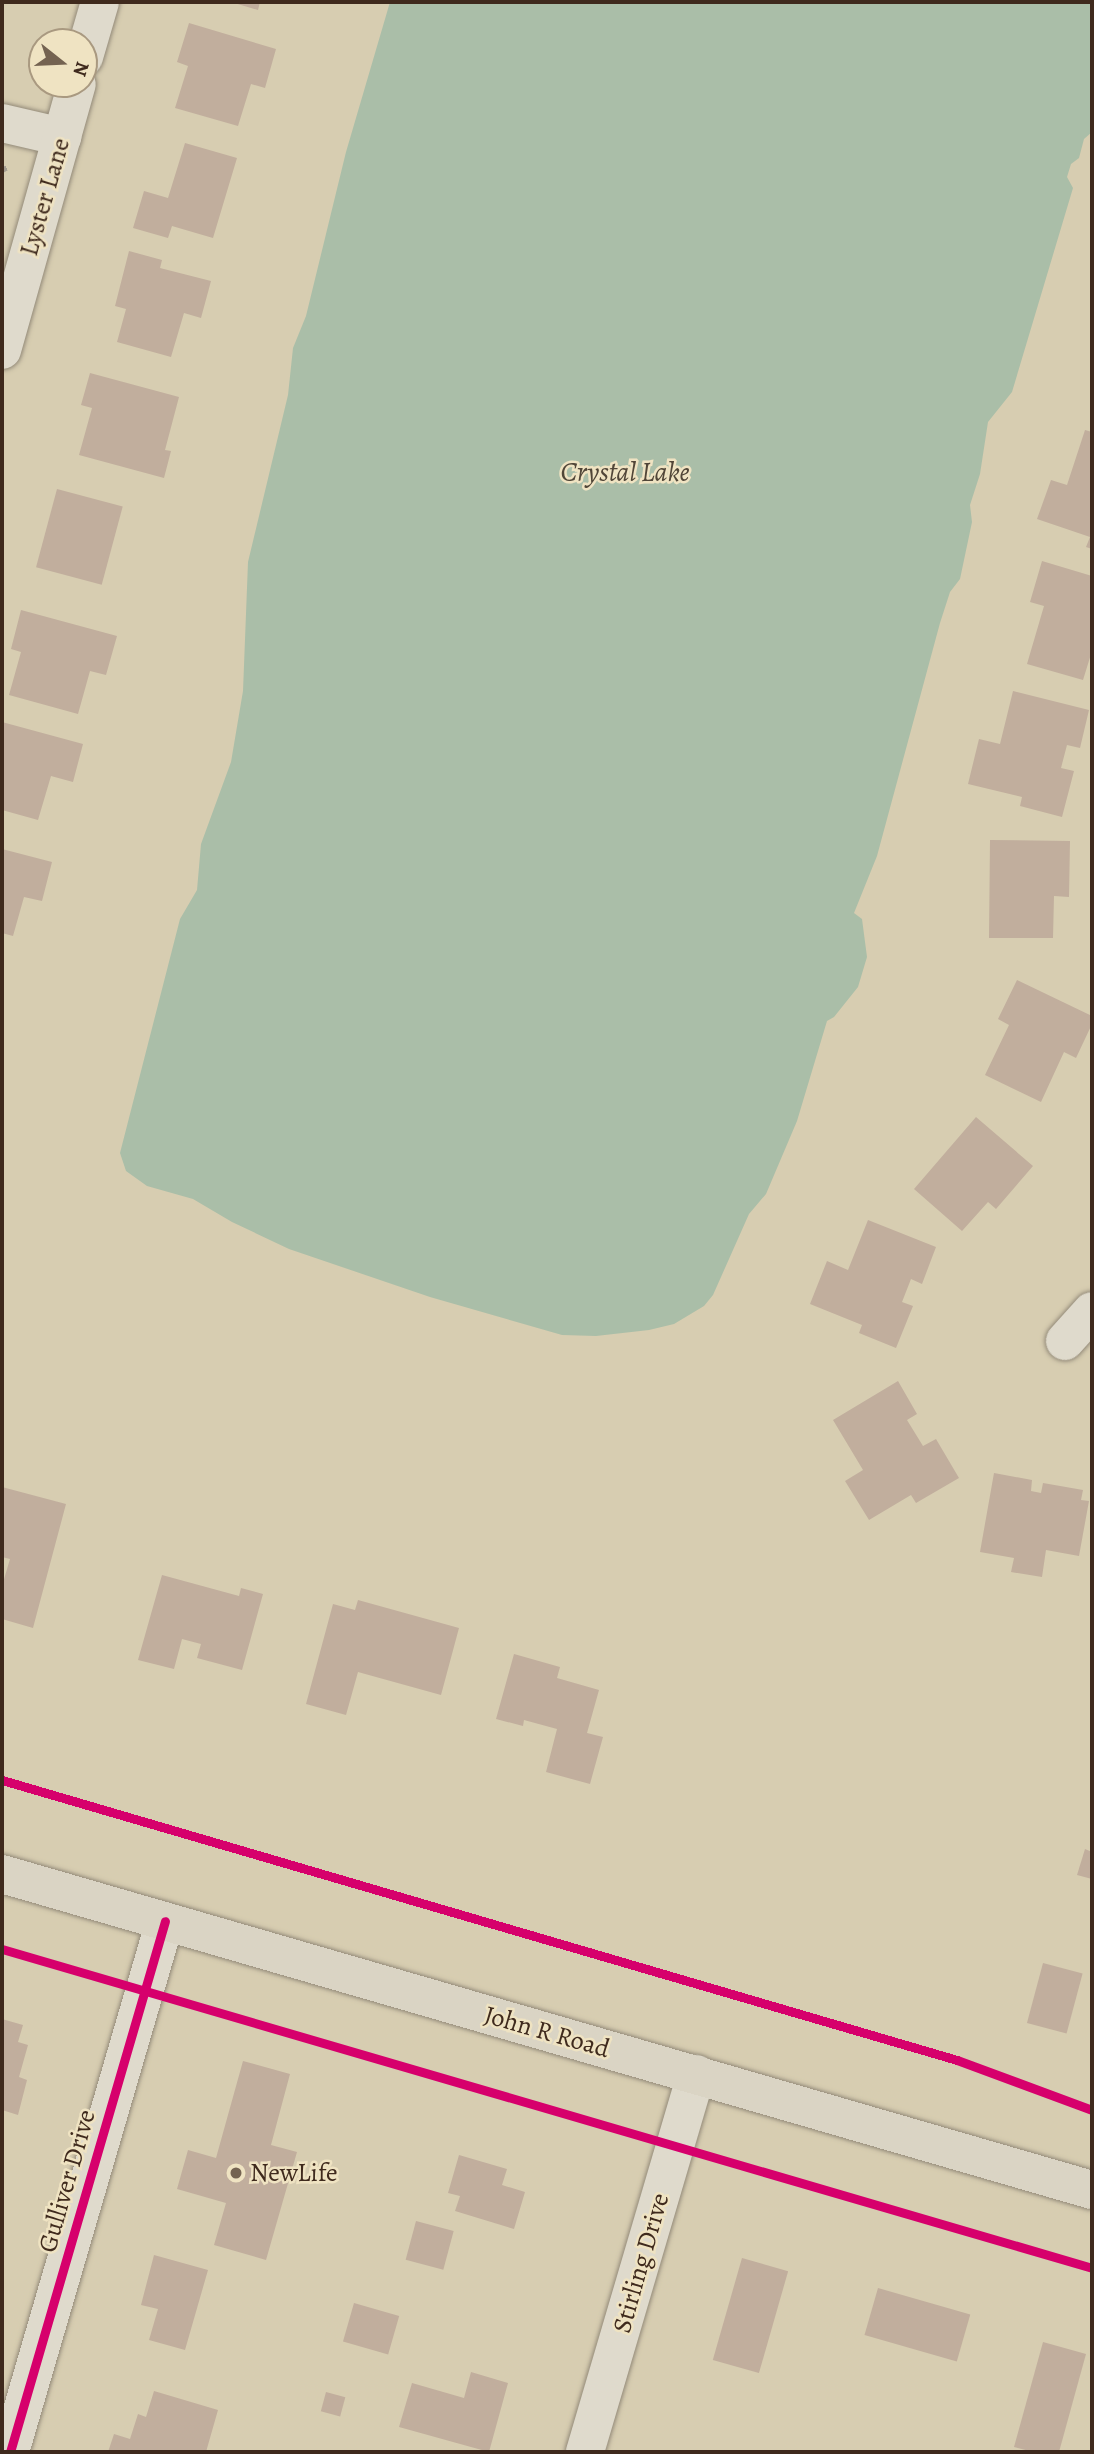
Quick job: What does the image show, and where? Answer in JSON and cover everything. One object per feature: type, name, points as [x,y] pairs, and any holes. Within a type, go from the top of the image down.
[{"type":"main road","name":"John R Road","points":[[2,1874],[1092,2190]]},
{"type":"street","points":[[92,28],[100,2]]},
{"type":"street","name":"Lyster Lane","points":[[2,350],[72,98]]},
{"type":"street","points":[[2,122],[62,137]]},
{"type":"street","points":[[1065,1341],[1092,1311]]},
{"type":"street","name":"Gulliver Drive","points":[[10,2452],[165,1922]]},
{"type":"street","name":"Stirling Drive","points":[[585,2452],[696,2074]]},
{"type":"path","points":[[2,170],[9,166]]},
{"type":"water","name":"Crystal Lake","points":[[390,2],[1092,2],[1092,132],[1084,139],[1079,158],[1071,164],[1067,177],[1073,188],[1012,392],[988,422],[980,474],[970,505],[972,522],[960,579],[950,592],[940,623],[877,856],[854,913],[862,919],[867,957],[858,987],[834,1017],[827,1021],[797,1121],[766,1194],[749,1214],[713,1295],[704,1306],[674,1324],[649,1330],[596,1336],[562,1335],[430,1297],[289,1249],[232,1222],[193,1199],[147,1186],[126,1171],[120,1153],[180,919],[197,890],[201,844],[231,762],[243,691],[248,562],[288,395],[293,348],[306,316],[346,152]]},
{"type":"building","points":[[231,2],[260,2],[258,10]]},
{"type":"building","points":[[189,23],[276,49],[265,88],[251,84],[238,126],[175,108],[188,66],[177,62]]},
{"type":"building","points":[[185,143],[237,158],[213,238],[172,226],[168,238],[133,228],[144,191],[168,198]]},
{"type":"building","points":[[129,251],[162,260],[160,268],[211,281],[201,318],[184,313],[171,357],[117,342],[126,309],[115,306]]},
{"type":"building","points":[[90,373],[179,397],[165,450],[171,451],[164,478],[79,455],[92,408],[81,405]]},
{"type":"building","points":[[1085,430],[1092,432],[1092,549],[1086,547],[1090,537],[1037,519],[1051,480],[1067,485]]},
{"type":"building","points":[[57,489],[123,507],[102,585],[36,567]]},
{"type":"building","points":[[1042,561],[1092,576],[1092,651],[1083,680],[1027,664],[1044,606],[1030,602]]},
{"type":"building","points":[[21,610],[117,636],[106,675],[90,671],[78,714],[9,695],[21,652],[11,649]]},
{"type":"building","points":[[1013,691],[1089,710],[1080,748],[1067,745],[1061,768],[1074,771],[1062,817],[1020,806],[1022,797],[968,784],[979,739],[1000,744]]},
{"type":"building","points":[[2,722],[83,744],[73,782],[51,776],[38,820],[2,810]]},
{"type":"building","points":[[990,840],[1070,841],[1069,897],[1054,896],[1053,938],[989,938]]},
{"type":"building","points":[[2,849],[52,862],[42,901],[24,897],[13,936],[2,933]]},
{"type":"building","points":[[1017,980],[1092,1016],[1092,1024],[1076,1058],[1064,1052],[1041,1102],[985,1075],[1009,1025],[998,1019]]},
{"type":"building","points":[[976,1117],[1033,1166],[996,1209],[988,1202],[962,1231],[914,1189]]},
{"type":"building","points":[[868,1220],[936,1247],[922,1284],[911,1279],[902,1302],[913,1306],[896,1348],[859,1333],[862,1325],[810,1304],[827,1261],[848,1270]]},
{"type":"building","points":[[898,1381],[917,1414],[907,1420],[923,1446],[936,1439],[959,1478],[916,1503],[911,1495],[869,1520],[845,1481],[863,1470],[833,1420]]},
{"type":"building","points":[[994,1473],[1032,1480],[1031,1491],[1041,1493],[1043,1483],[1083,1490],[1081,1500],[1089,1501],[1079,1556],[1046,1550],[1042,1577],[1011,1572],[1014,1558],[980,1552]]},
{"type":"building","points":[[2,1487],[66,1504],[33,1628],[2,1619],[2,1586],[10,1559],[2,1557]]},
{"type":"building","points":[[162,1575],[239,1596],[241,1588],[263,1594],[242,1670],[197,1658],[201,1644],[182,1639],[174,1669],[138,1660]]},
{"type":"building","points":[[358,1600],[459,1628],[441,1695],[358,1672],[346,1715],[306,1704],[333,1604],[355,1610]]},
{"type":"building","points":[[514,1654],[560,1667],[557,1678],[599,1690],[587,1733],[603,1737],[590,1784],[546,1772],[557,1729],[524,1720],[523,1726],[496,1719]]},
{"type":"building","points":[[1085,1849],[1092,1852],[1092,1879],[1077,1875]]},
{"type":"building","points":[[1043,1963],[1083,1974],[1067,2033],[1027,2023]]},
{"type":"building","points":[[2,2019],[23,2025],[18,2042],[28,2045],[19,2077],[27,2080],[18,2115],[2,2110]]},
{"type":"building","name":"NewLife","points":[[243,2061],[290,2074],[271,2145],[297,2152],[266,2260],[214,2245],[226,2203],[177,2189],[188,2150],[216,2158]]},
{"type":"building","points":[[459,2155],[507,2169],[502,2185],[525,2192],[514,2229],[455,2211],[460,2196],[448,2193]]},
{"type":"building","points":[[416,2221],[454,2231],[443,2270],[406,2260]]},
{"type":"building","points":[[154,2255],[208,2270],[185,2350],[149,2340],[158,2309],[141,2305]]},
{"type":"building","points":[[742,2258],[788,2271],[759,2373],[713,2360]]},
{"type":"building","points":[[878,2288],[970,2314],[957,2362],[864,2335]]},
{"type":"building","points":[[354,2303],[399,2316],[388,2354],[343,2341]]},
{"type":"building","points":[[1043,2342],[1086,2354],[1059,2452],[1033,2452],[1014,2447]]},
{"type":"building","points":[[471,2372],[508,2383],[489,2452],[399,2427],[412,2383],[464,2398]]},
{"type":"building","points":[[154,2391],[218,2410],[206,2452],[108,2452],[114,2434],[130,2439],[138,2414],[146,2417]]},
{"type":"building","points":[[326,2392],[345,2397],[340,2416],[321,2411]]},
{"type":"cycle path","points":[[2,1780],[957,2060],[1092,2110]]},
{"type":"cycle path","points":[[10,2452],[165,1921]]},
{"type":"cycle path","points":[[2,1949],[1092,2268]]},
{"type":"place","name":"NewLife","points":[[236,2173]]}]
